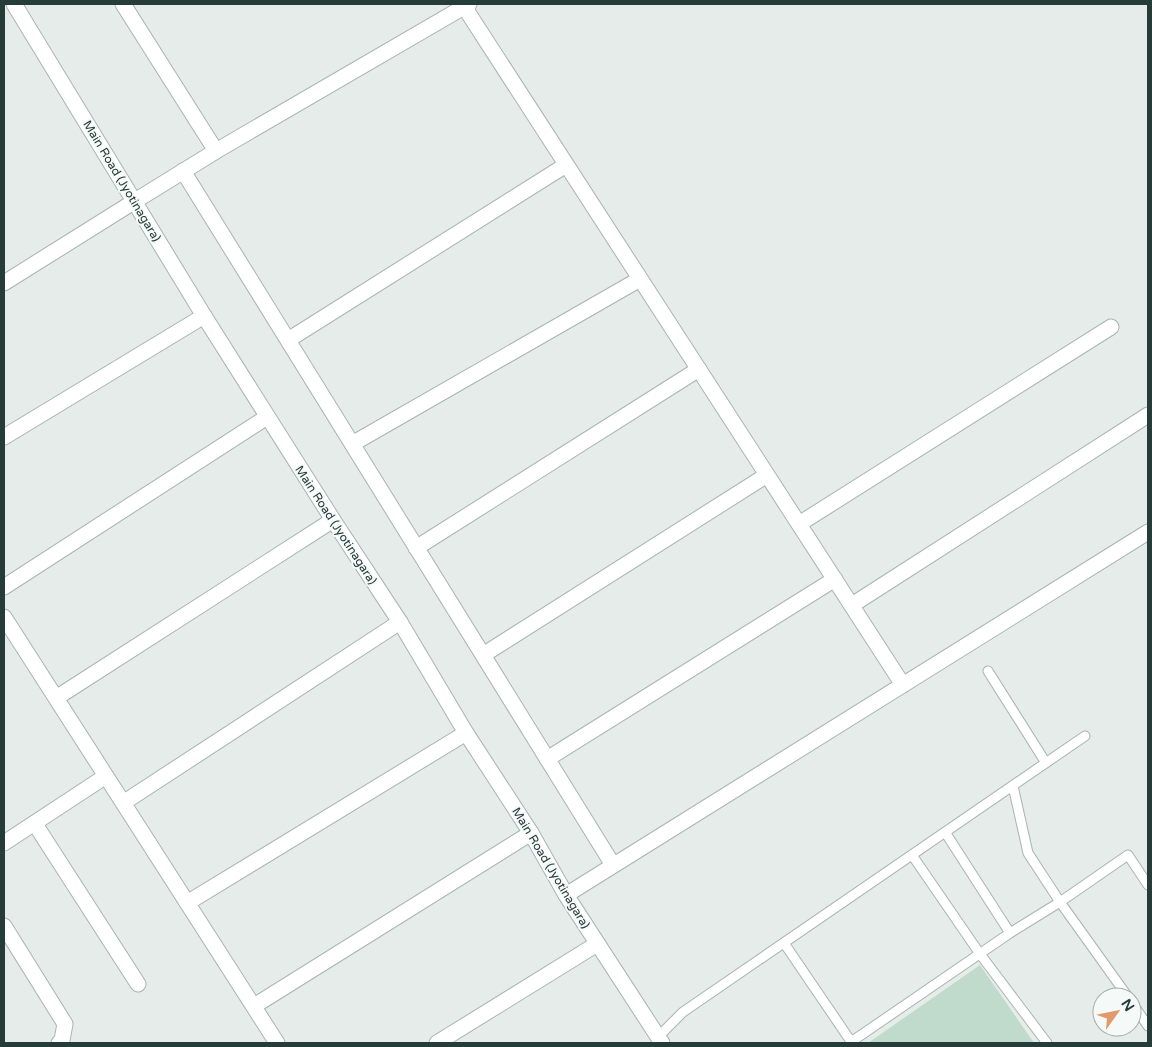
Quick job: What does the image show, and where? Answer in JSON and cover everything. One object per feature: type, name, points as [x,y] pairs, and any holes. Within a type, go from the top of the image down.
[{"type":"street","name":"Main Road (Jyotinagara)","points":[[14,4],[204,316],[400,622],[466,733],[656,1041]]},
{"type":"street","points":[[123,4],[216,151]]},
{"type":"street","points":[[4,283],[216,151],[467,6],[566,165],[903,685]]},
{"type":"street","points":[[288,340],[566,165]]},
{"type":"street","points":[[183,171],[613,865]]},
{"type":"street","points":[[352,444],[640,279]]},
{"type":"street","points":[[4,438],[204,316]]},
{"type":"street","points":[[799,524],[1111,327]]},
{"type":"street","points":[[416,548],[699,369]]},
{"type":"street","points":[[852,605],[1148,415]]},
{"type":"street","points":[[4,587],[268,417]]},
{"type":"street","points":[[483,655],[767,475]]},
{"type":"street","points":[[56,698],[333,520]]},
{"type":"street","points":[[566,895],[1148,532]]},
{"type":"street","points":[[548,759],[834,579]]},
{"type":"street","points":[[4,617],[277,1043]]},
{"type":"street","points":[[123,803],[400,622]]},
{"type":"street","points":[[187,903],[466,733]]},
{"type":"street","points":[[4,843],[106,776]]},
{"type":"street","points":[[34,824],[138,984]]},
{"type":"street","points":[[254,1006],[530,834]]},
{"type":"street","points":[[4,926],[65,1024],[62,1040],[59,1043]]},
{"type":"street","points":[[437,1043],[597,944]]},
{"type":"lane","points":[[988,671],[1046,763]]},
{"type":"lane","points":[[656,1041],[683,1012],[1085,736]]},
{"type":"lane","points":[[1013,786],[1028,853],[1060,902],[1121,987]]},
{"type":"lane","points":[[945,832],[1010,933]]},
{"type":"lane","points":[[912,855],[980,954],[1046,1043]]},
{"type":"lane","points":[[784,943],[852,1043],[1010,933],[1128,856],[1148,885]]},
{"type":"green space","points":[[980,965],[1034,1043],[868,1043]]}]
